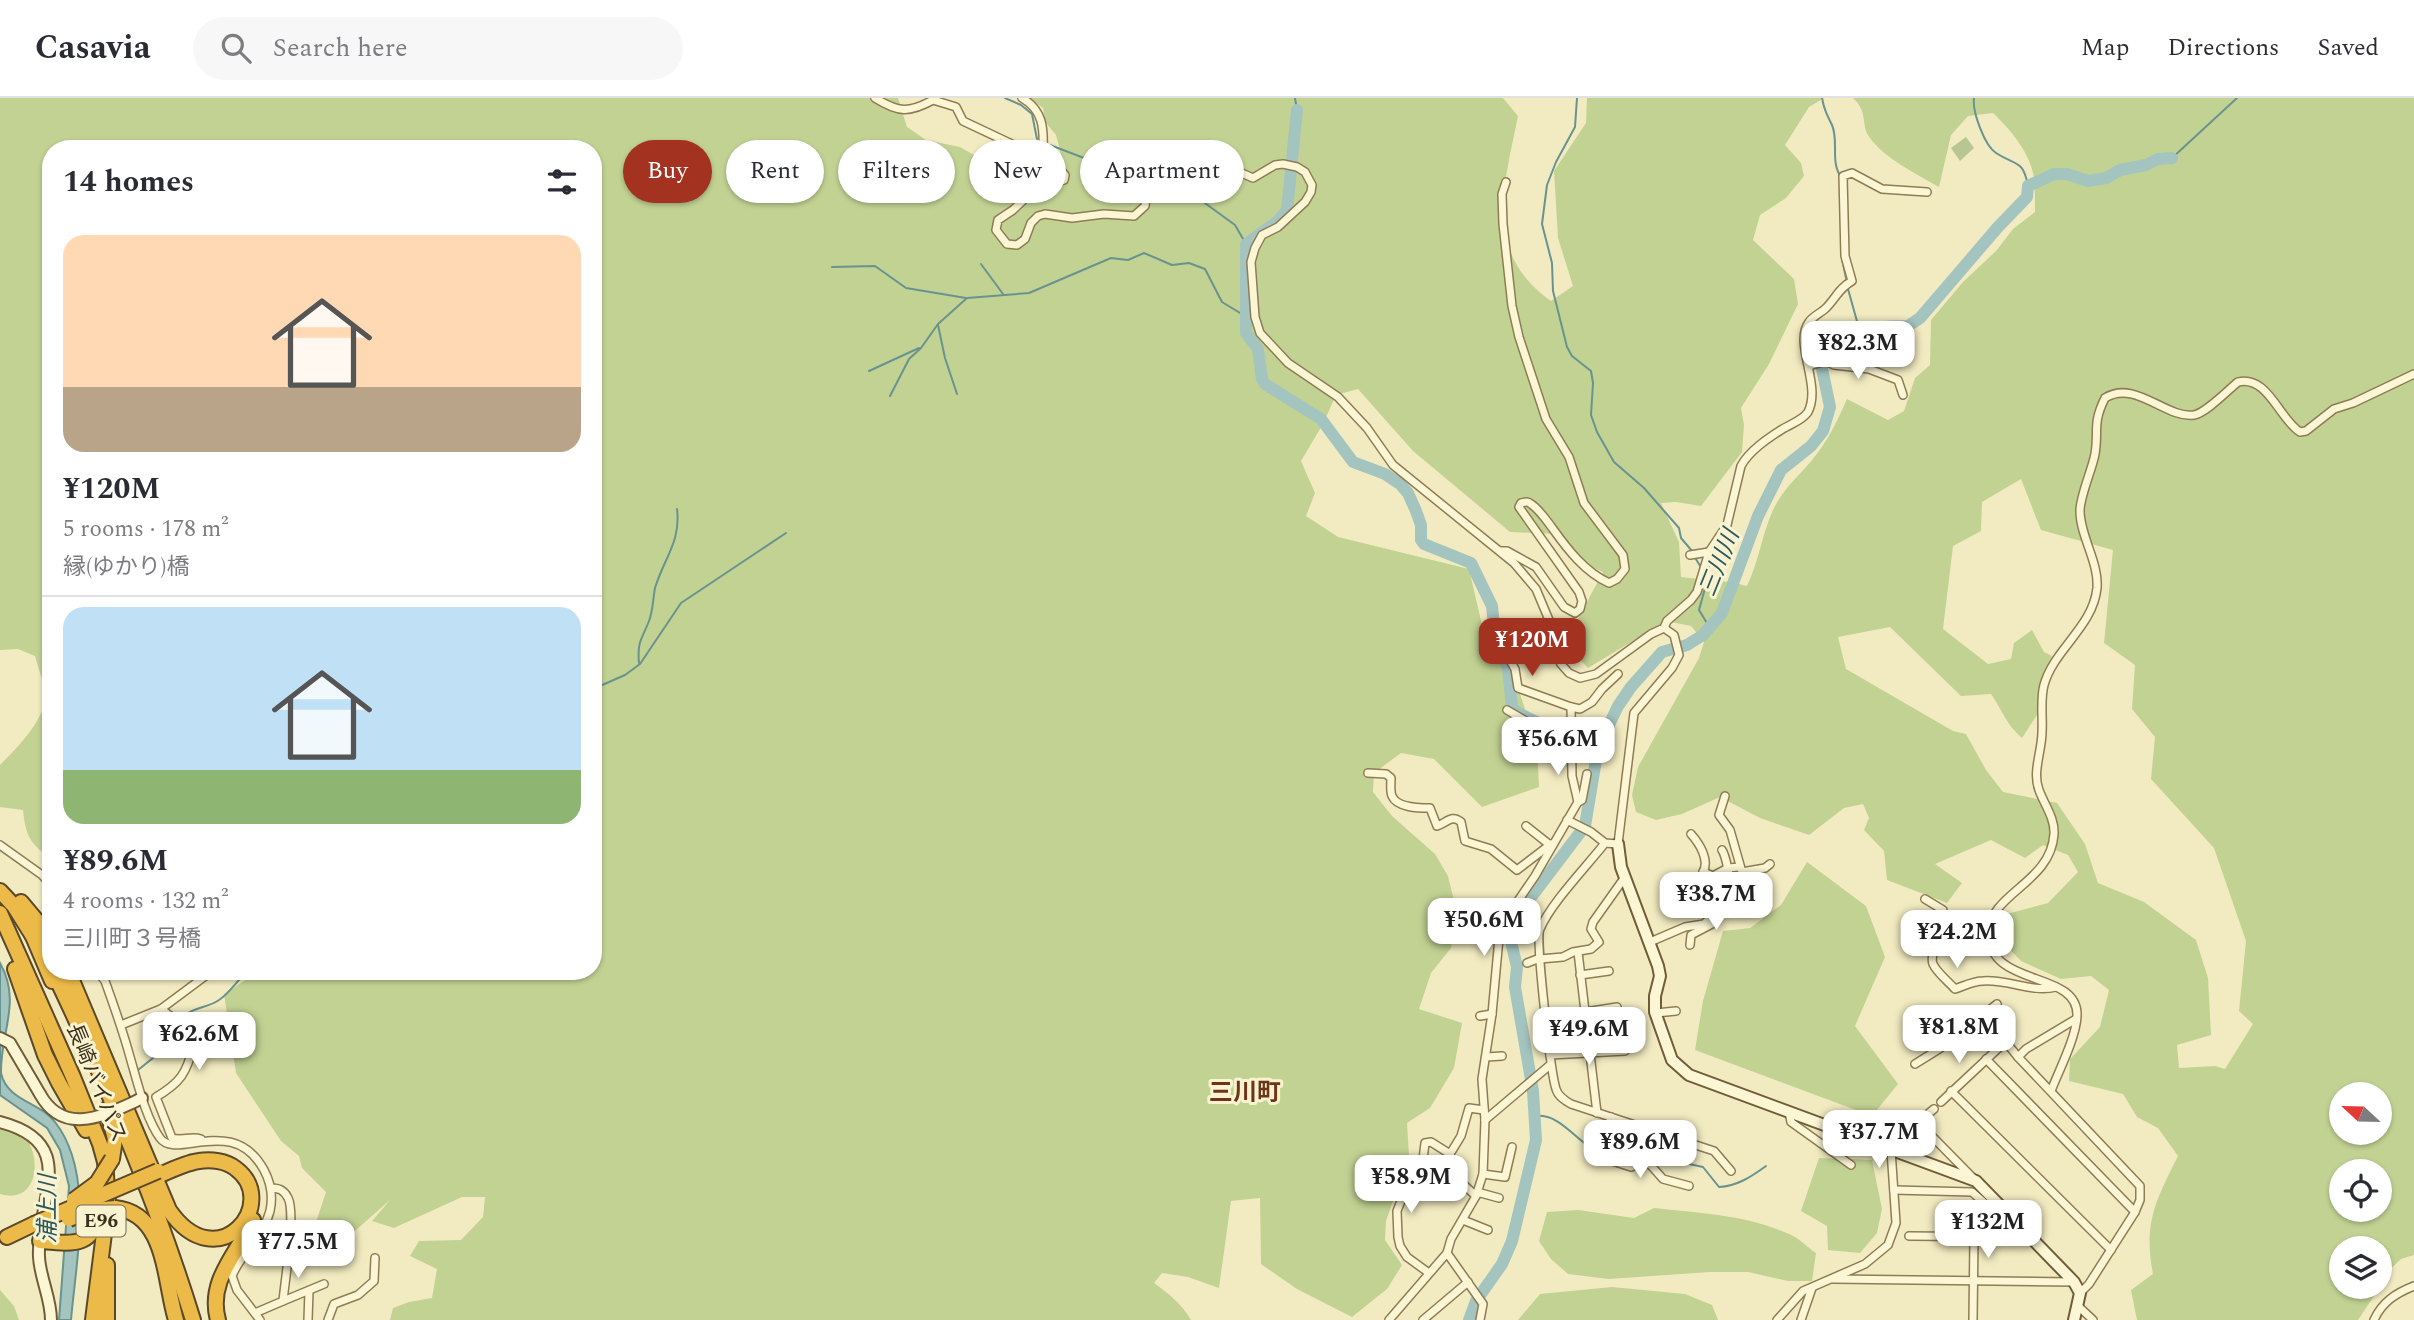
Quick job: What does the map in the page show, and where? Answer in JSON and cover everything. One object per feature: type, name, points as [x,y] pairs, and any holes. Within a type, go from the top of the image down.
[{"type":"highway","points":[[0,879],[42,928]]},
{"type":"highway","name":"長崎バイパス","points":[[0,891],[14,906],[42,952]]},
{"type":"highway","points":[[21,902],[42,936]]},
{"type":"highway","name":"長崎バイパス","points":[[0,913],[100,1144],[108,1187],[106,1229],[91,1320]]},
{"type":"highway","name":"長崎バイパス","points":[[0,931],[45,1055],[90,1138],[98,1165],[102,1205],[91,1320]]},
{"type":"highway","points":[[32,934],[42,958]]},
{"type":"highway","points":[[37,1232],[91,1188],[105,1173],[112,1159],[115,1139],[110,1118],[52,980]]},
{"type":"highway","name":"長崎バイパス","points":[[57,980],[145,1180],[193,1320]]},
{"type":"highway","name":"長崎バイパス","points":[[64,980],[133,1141],[200,1320]]},
{"type":"highway","points":[[72,980],[174,1218],[193,1234],[208,1239],[222,1238],[238,1230],[244,1222],[250,1206],[250,1191],[245,1179],[232,1166],[215,1160],[200,1160],[158,1173]]},
{"type":"highway","points":[[37,1232],[188,1158],[214,1153],[237,1160],[255,1181],[258,1201],[255,1215],[244,1238],[218,1284],[215,1304],[218,1320]]},
{"type":"highway","points":[[37,1232],[58,1243],[74,1244],[84,1240],[92,1232],[97,1219],[98,1165]]},
{"type":"highway","points":[[8,1239],[37,1232],[94,1210],[115,1208],[136,1214],[152,1232],[176,1320]]},
{"type":"highway","points":[[106,1229],[107,1320]]},
{"type":"street","points":[[876,98],[892,108],[914,110],[933,100],[956,107],[963,121],[1004,140]]},
{"type":"street","points":[[1022,98],[1039,111],[1044,140]]},
{"type":"street","points":[[1021,203],[998,220],[996,230],[1007,244],[1017,245],[1026,239],[1031,223],[1038,216],[1045,214],[1072,218],[1104,214],[1134,216],[1144,206],[1155,163],[1165,159],[1219,163],[1253,178],[1275,165],[1283,164],[1297,167],[1310,177],[1311,192],[1305,202],[1278,228],[1262,235],[1251,262],[1255,317],[1260,333],[1288,363],[1338,397],[1367,428],[1393,465],[1500,551],[1536,589],[1549,620],[1555,650],[1569,673],[1580,678],[1596,674],[1651,634],[1664,628],[1667,621],[1697,592],[1709,552],[1727,525],[1741,466],[1746,458],[1781,430],[1805,416],[1809,410],[1812,389],[1811,365],[1805,342],[1808,322],[1826,307],[1840,287],[1852,281],[1845,256],[1843,176],[1852,173],[1882,189],[1927,191]]},
{"type":"street","points":[[1500,551],[1507,551],[1536,566],[1564,607],[1575,613],[1580,609],[1582,601],[1578,592],[1519,508],[1525,501],[1540,512],[1593,574],[1609,583],[1622,575],[1625,569],[1623,555],[1584,503],[1569,457],[1546,419],[1519,337],[1512,306],[1503,224],[1502,194],[1506,182]]},
{"type":"street","points":[[1811,365],[1826,361],[1834,365],[1869,369],[1898,380],[1903,395]]},
{"type":"street","points":[[2050,1091],[2077,1019],[2077,1009],[2072,1000],[2057,987],[2011,970],[1997,960],[1990,943],[1989,931],[1995,911],[2027,883],[2046,860],[2054,834],[2052,818],[2038,789],[2043,691],[2048,676],[2086,620],[2097,588],[2080,510],[2096,452],[2097,415],[2105,398],[2119,392],[2136,395],[2195,415],[2238,382],[2247,380],[2256,383],[2266,392],[2292,427],[2300,432],[2306,431],[2334,409],[2353,403],[2414,374]]},
{"type":"street","points":[[1695,555],[1709,552]]},
{"type":"street","points":[[1664,628],[1674,635],[1679,655],[1672,668],[1634,713],[1618,844],[1625,877],[1660,976],[1655,996],[1656,1013],[1672,1060],[1689,1075],[1976,1181]]},
{"type":"street","points":[[1500,638],[1500,645],[1515,669],[1518,688],[1572,707],[1580,709],[1592,702],[1618,674]]},
{"type":"street","points":[[1392,1319],[1447,1253],[1451,1239],[1477,1194],[1483,1174],[1485,1120],[1482,1079],[1499,939],[1505,922],[1553,844],[1571,823],[1577,802],[1572,776],[1572,707]]},
{"type":"street","points":[[1507,710],[1531,724],[1571,740]]},
{"type":"street","points":[[1368,774],[1386,774],[1391,778],[1391,793],[1394,799],[1409,807],[1430,808],[1437,826],[1457,818],[1461,822],[1465,841],[1491,849],[1517,870],[1553,844]]},
{"type":"street","points":[[1577,802],[1582,800],[1587,774]]},
{"type":"street","points":[[1726,796],[1719,817],[1730,830],[1741,872],[1765,868],[1770,864]]},
{"type":"street","points":[[1571,823],[1591,832],[1605,843],[1618,844]]},
{"type":"street","points":[[1526,826],[1553,844]]},
{"type":"street","points":[[1690,834],[1706,862],[1703,872],[1712,916],[1712,924],[1694,932],[1689,939],[1690,945]]},
{"type":"street","points":[[1605,843],[1540,927],[1538,934],[1550,1065],[1556,1091],[1563,1100],[1597,1113],[1714,1151],[1731,1171]]},
{"type":"street","points":[[0,845],[42,875]]},
{"type":"street","points":[[1722,849],[1726,855],[1726,869],[1732,885]]},
{"type":"street","points":[[1703,872],[1713,876],[1726,869],[1740,867]]},
{"type":"street","points":[[1527,963],[1591,949],[1599,942],[1592,925],[1625,877]]},
{"type":"street","points":[[1926,899],[1943,910],[1942,923],[1931,952],[1932,963],[1955,989],[1980,981],[2045,990],[2057,987]]},
{"type":"street","points":[[1486,916],[1505,922]]},
{"type":"street","points":[[1650,942],[1685,927],[1704,924],[1712,916]]},
{"type":"street","points":[[1578,952],[1597,1113]]},
{"type":"street","points":[[1580,975],[1609,971]]},
{"type":"street","points":[[121,1025],[161,1009],[200,980]]},
{"type":"street","points":[[105,981],[121,1025],[137,1100],[160,1138],[178,1146],[205,1140],[226,1140],[247,1150],[260,1164],[271,1188],[272,1202],[263,1229],[232,1276],[237,1290],[260,1320]]},
{"type":"street","points":[[1915,1064],[1997,1004]]},
{"type":"street","points":[[1585,1012],[1617,1007]]},
{"type":"street","points":[[161,1009],[187,1031],[193,1046],[181,1079],[156,1097],[172,1138],[178,1140],[192,1137],[205,1140]]},
{"type":"street","points":[[1656,1013],[1676,1011]]},
{"type":"street","points":[[1480,1016],[1492,1014]]},
{"type":"street","points":[[1984,1015],[2018,1057],[2140,1186],[2140,1200],[2135,1212],[2089,1284],[2080,1293],[2074,1320]]},
{"type":"street","points":[[2018,1057],[2026,1049],[2077,1019]]},
{"type":"street","points":[[3,1039],[16,1052],[46,1104],[63,1117],[97,1118],[137,1100]]},
{"type":"street","points":[[1941,1102],[2005,1042]]},
{"type":"street","points":[[1550,1055],[1625,1051]]},
{"type":"street","points":[[1486,1056],[1502,1056]]},
{"type":"street","points":[[1986,1059],[2135,1212]]},
{"type":"street","points":[[1485,1120],[1550,1065]]},
{"type":"street","points":[[1951,1091],[2111,1250]]},
{"type":"street","points":[[1484,1110],[1469,1108],[1461,1136],[1450,1154],[1450,1172],[1477,1194],[1499,1198]]},
{"type":"street","points":[[1934,1109],[1918,1122],[2074,1282],[2080,1293]]},
{"type":"street","points":[[1788,1112],[1791,1122],[1850,1165]]},
{"type":"street","points":[[1611,1117],[1604,1153],[1631,1167],[1644,1156],[1649,1130]]},
{"type":"street","points":[[0,1122],[29,1132],[40,1142],[46,1154],[48,1178],[37,1232],[39,1258],[51,1305],[51,1320]]},
{"type":"street","points":[[1429,1273],[1403,1253],[1398,1237],[1397,1211],[1405,1194],[1420,1184],[1425,1143],[1431,1142],[1450,1154]]},
{"type":"street","points":[[1483,1174],[1505,1177],[1512,1147]]},
{"type":"street","points":[[1777,1320],[1803,1292],[1874,1259],[1888,1245],[1896,1223],[1891,1150]]},
{"type":"street","points":[[1644,1156],[1663,1179],[1689,1186]]},
{"type":"street","points":[[271,1188],[282,1190],[288,1196],[292,1212],[283,1301]]},
{"type":"street","points":[[1894,1189],[1972,1192],[1997,1214],[2015,1237],[1909,1236]]},
{"type":"street","points":[[1462,1220],[1488,1230]]},
{"type":"street","points":[[1973,1320],[1974,1238]]},
{"type":"street","points":[[1447,1253],[1483,1304],[1480,1320]]},
{"type":"street","points":[[328,1320],[334,1304],[358,1295],[374,1280],[375,1258]]},
{"type":"street","points":[[1833,1279],[2074,1282]]},
{"type":"street","points":[[255,1312],[324,1284]]},
{"type":"street","points":[[1423,1320],[1470,1286]]},
{"type":"street","points":[[2374,1320],[2380,1308],[2394,1296],[2414,1286]]},
{"type":"street","points":[[1801,1320],[1812,1287]]},
{"type":"street","points":[[308,1320],[309,1291]]},
{"type":"street","points":[[2077,1305],[2093,1320]]},
{"type":"green space","points":[[0,98],[898,98],[907,127],[926,140],[838,140],[838,203],[955,203],[955,146],[969,152],[969,203],[1066,203],[1066,140],[1057,140],[1046,123],[1043,108],[1030,98],[1503,98],[1518,116],[1504,193],[1503,217],[1507,240],[1515,261],[1529,282],[1551,301],[1573,286],[1558,238],[1554,171],[1586,123],[1587,98],[1824,98],[1809,107],[1785,145],[1801,163],[1804,176],[1786,198],[1760,215],[1753,240],[1794,279],[1798,304],[1769,364],[1741,408],[1744,425],[1742,452],[1701,506],[1676,502],[1661,503],[1679,542],[1681,577],[1747,586],[1773,510],[1788,487],[1821,448],[1847,399],[1888,420],[1904,411],[1915,378],[1930,365],[1931,320],[2013,229],[2035,212],[2034,178],[2029,160],[2013,134],[1993,113],[1968,116],[1951,135],[1939,187],[1902,166],[1876,145],[1867,133],[1861,109],[1853,98],[2414,98],[2414,1255],[2401,1259],[2392,1268],[2392,1236],[2329,1236],[2329,1299],[2372,1299],[2358,1320],[2137,1320],[2131,1290],[2153,1274],[2150,1256],[2151,1226],[2163,1186],[2178,1156],[2158,1128],[2137,1117],[2123,1094],[2069,1081],[2070,1059],[2100,1027],[2109,990],[2091,976],[2061,979],[2021,961],[2002,941],[2007,914],[2048,903],[2078,872],[2068,855],[2043,845],[2025,858],[1991,840],[1935,864],[1962,883],[1947,903],[1887,880],[1884,851],[1864,830],[1869,818],[1863,804],[1844,808],[1809,835],[1760,818],[1720,797],[1682,814],[1656,820],[1636,812],[1632,795],[1638,767],[1699,658],[1704,642],[1691,626],[1666,621],[1588,668],[1565,643],[1603,572],[1570,558],[1556,534],[1510,532],[1413,451],[1358,389],[1336,395],[1323,424],[1301,461],[1315,493],[1306,516],[1338,537],[1469,569],[1486,642],[1507,654],[1537,746],[1539,787],[1482,807],[1434,759],[1401,753],[1374,773],[1373,792],[1392,816],[1435,854],[1448,876],[1455,905],[1451,948],[1431,973],[1419,1009],[1462,1023],[1454,1068],[1430,1108],[1407,1123],[1409,1156],[1386,1221],[1385,1240],[1402,1265],[1387,1289],[1352,1317],[1297,1289],[1261,1264],[1260,1198],[1231,1201],[1219,1288],[1188,1277],[1162,1273],[1154,1283],[1179,1304],[1191,1320],[390,1320],[393,1308],[432,1298],[437,1269],[410,1256],[419,1241],[461,1240],[483,1217],[485,1197],[462,1197],[394,1228],[372,1221],[390,1200],[348,1237],[307,1249],[326,1192],[302,1168],[299,1156],[281,1141],[236,1073],[224,994],[245,980],[602,980],[602,140],[42,140],[42,678],[35,656],[18,649],[0,650]],"holes":[[[2021,479],[2041,530],[2113,550],[2104,643],[2135,665],[2132,709],[2155,737],[2151,779],[2214,848],[2246,941],[2239,1011],[2253,1024],[2225,1069],[2215,1066],[2179,1068],[2177,1045],[2211,1035],[2208,978],[2196,940],[2144,902],[2098,883],[2085,844],[2057,803],[2003,792],[1986,770],[1966,734],[1953,731],[1846,669],[1838,637],[1890,627],[1961,696],[1991,694],[2008,723],[2022,738],[2037,715],[2041,683],[2052,656],[2044,652],[2032,630],[2014,643],[2011,659],[1988,664],[1943,629],[1953,546],[1981,531],[1982,502]]]},
{"type":"green space","points":[[1966,137],[1974,148],[1960,161],[1951,148]]},
{"type":"green space","points":[[42,711],[42,852],[30,839],[23,810],[0,807],[0,765],[33,727]]},
{"type":"green space","points":[[1807,862],[1866,906],[1885,957],[1855,1026],[1898,1084],[1872,1116],[1695,1050],[1703,1001],[1723,931],[1750,928],[1781,905]]},
{"type":"green space","points":[[12,1126],[31,1146],[35,1168],[29,1187],[12,1196],[0,1194],[0,1127]]},
{"type":"green space","points":[[1819,1158],[1872,1160],[1882,1209],[1877,1233],[1860,1253],[1828,1250],[1827,1226],[1801,1211]]},
{"type":"green space","points":[[1654,1208],[1740,1219],[1789,1234],[1816,1253],[1812,1281],[1788,1281],[1748,1272],[1609,1279],[1568,1274],[1551,1259],[1539,1241],[1547,1212],[1578,1210],[1634,1218]]},
{"type":"green space","points":[[1612,1287],[1685,1294],[1712,1305],[1718,1320],[1518,1320],[1540,1294]]},
{"type":"green space","points":[[0,1290],[14,1306],[19,1320],[0,1320]]},
{"type":"water","points":[[0,963],[6,977],[10,1004],[2,1059],[1,1073],[4,1082],[17,1096],[49,1115],[55,1122],[67,1143],[75,1166],[80,1218],[71,1320],[59,1320],[69,1186],[60,1150],[47,1128],[0,1095]]},
{"type":"waterway","points":[[1005,98],[1021,105],[1032,114],[1037,139]]},
{"type":"waterway","points":[[1295,98],[1297,110]]},
{"type":"waterway","points":[[1577,98],[1575,127],[1547,185],[1542,224],[1552,263],[1553,291],[1567,347],[1572,356],[1591,371],[1591,415],[1614,462],[1644,488],[1679,528],[1681,538],[1692,551]]},
{"type":"waterway","points":[[1822,98],[1834,131],[1836,165],[1841,177]]},
{"type":"waterway","points":[[1974,98],[1977,120],[1988,143],[1996,153],[2021,167],[2028,186]]},
{"type":"waterway","points":[[2172,158],[2237,98]]},
{"type":"waterway","points":[[1297,110],[1287,210],[1278,221],[1246,244],[1246,333],[1258,349],[1262,379],[1265,384],[1321,419],[1353,462],[1385,474],[1400,484],[1408,493],[1416,511],[1424,544],[1471,563],[1492,606],[1496,646],[1508,668],[1512,708],[1536,722],[1587,739],[1598,748]]},
{"type":"waterway","points":[[1066,151],[1080,156]]},
{"type":"waterway","name":"三川川","points":[[1469,1320],[1476,1301],[1502,1264],[1512,1241],[1536,1140],[1533,1091],[1515,987],[1517,967],[1509,933],[1516,917],[1585,826],[1598,748],[1618,706],[1662,652],[1687,645],[1703,635],[1722,613],[1758,516],[1781,470],[1811,446],[1823,431],[1830,407],[1820,359],[1823,347],[1830,340],[1882,327],[1908,326],[1920,318],[2027,197],[2028,186],[2054,174],[2067,174],[2088,181],[2106,178],[2120,170],[2146,165],[2158,159],[2172,158]]},
{"type":"waterway","points":[[1205,203],[1235,225],[1246,244]]},
{"type":"waterway","points":[[890,396],[909,359],[921,348],[938,324],[967,298],[1029,293],[1111,258],[1128,260],[1144,253],[1172,265],[1189,263],[1205,269],[1222,302],[1245,316]]},
{"type":"waterway","points":[[1842,259],[1846,278]]},
{"type":"waterway","points":[[981,264],[1003,294]]},
{"type":"waterway","points":[[832,267],[875,266],[906,288],[966,298]]},
{"type":"waterway","points":[[1848,289],[1860,332]]},
{"type":"waterway","points":[[938,325],[957,394]]},
{"type":"waterway","points":[[869,371],[919,348]]},
{"type":"waterway","points":[[639,663],[639,645],[650,617],[655,588],[677,531],[677,509]]},
{"type":"waterway","points":[[602,685],[625,675],[640,664],[681,603],[786,533]]},
{"type":"waterway","points":[[1694,556],[1702,569]]},
{"type":"waterway","points":[[1705,578],[1707,581],[1699,610],[1710,628]]},
{"type":"waterway","points":[[182,1017],[219,1000],[238,980]]},
{"type":"waterway","points":[[138,1070],[158,1054],[173,1025]]},
{"type":"waterway","points":[[1535,1116],[1553,1119],[1599,1152]]},
{"type":"waterway","points":[[1646,1154],[1658,1152],[1680,1162],[1703,1167],[1719,1187],[1744,1180],[1766,1166]]},
{"type":"waterway","points":[[1608,1155],[1623,1161]]},
{"type":"waterway","points":[[1628,1162],[1637,1162],[1641,1157]]},
{"type":"district","name":"三川町","points":[[1245,1093]]},
{"type":"water label","name":"浦上川","points":[[48,1209]]}]
